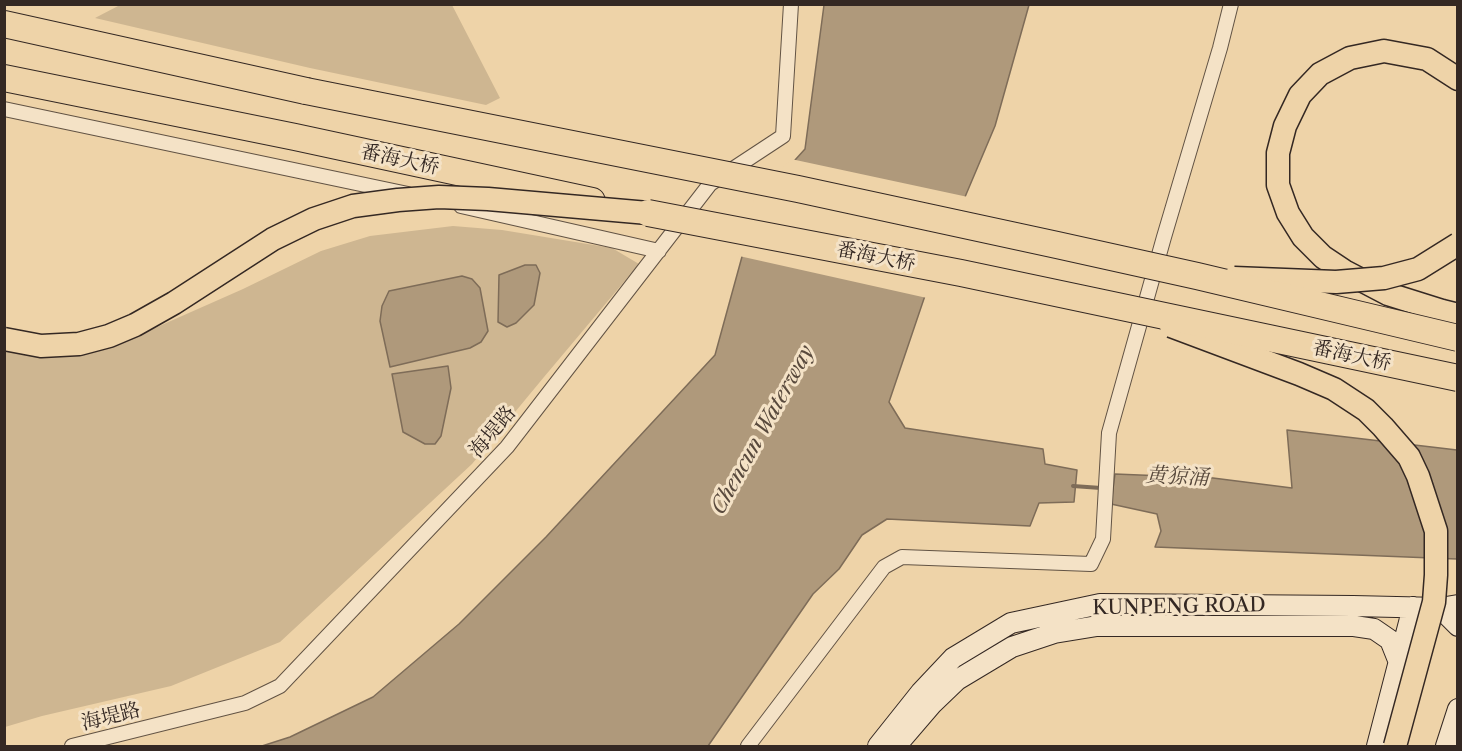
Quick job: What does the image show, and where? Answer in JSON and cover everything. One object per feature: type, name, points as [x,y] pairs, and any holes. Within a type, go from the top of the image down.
[{"type":"highway","name":"番海大桥","points":[[4,22],[306,91],[787,187],[1197,276],[1458,339]]},
{"type":"highway","name":"番海大桥","points":[[4,78],[295,137],[648,213],[961,273],[1458,378]]},
{"type":"main road","points":[[1458,79],[1427,59],[1384,51],[1350,58],[1320,74],[1300,95],[1285,126],[1278,153],[1278,185],[1288,213],[1303,237],[1323,257],[1388,294],[1458,315]]},
{"type":"main road","points":[[4,339],[41,346],[79,344],[109,336],[135,325],[174,303],[273,239],[314,219],[352,206],[440,197],[648,213]]},
{"type":"main road","points":[[1197,276],[1336,282],[1384,278],[1418,269],[1458,244]]},
{"type":"main road","points":[[1110,304],[1334,389],[1366,410],[1408,457],[1418,476],[1436,531],[1436,575],[1434,602],[1395,747]]},
{"type":"street","name":"海堤路","points":[[72,747],[245,703],[280,686],[507,447],[710,184],[783,136],[791,4]]},
{"type":"street","points":[[748,747],[884,567],[902,557],[1090,564],[1103,539],[1109,433],[1231,4]]},
{"type":"street","points":[[4,109],[364,184],[659,251]]},
{"type":"street","name":"KUNPENG ROAD","points":[[878,747],[921,692],[953,658],[1011,623],[1100,604],[1413,608],[1449,606]]},
{"type":"street","points":[[1449,606],[1458,626]]},
{"type":"street","points":[[1377,747],[1413,608]]},
{"type":"street","name":"KUNPENG ROAD","points":[[896,747],[932,704],[957,680],[1012,646],[1054,633],[1097,626],[1354,626],[1374,628],[1390,640],[1398,660]]},
{"type":"street","points":[[1446,747],[1458,710]]},
{"type":"shaded area","points":[[120,5],[452,5],[500,98],[486,105],[310,68],[95,18]]},
{"type":"shaded area","points":[[453,226],[502,230],[612,248],[639,264],[472,464],[280,642],[171,686],[42,716],[5,727],[5,351],[48,355],[130,339],[243,289],[321,251],[370,236]]},
{"type":"water","name":"Chencun Waterway","points":[[824,5],[1029,5],[995,126],[932,275],[889,402],[905,428],[1043,449],[1045,464],[1077,470],[1074,502],[1039,503],[1030,526],[887,519],[862,535],[839,569],[813,594],[708,746],[262,746],[290,737],[373,697],[459,624],[546,537],[715,355],[757,202],[805,149]]},
{"type":"water","points":[[525,265],[536,265],[540,273],[534,305],[516,323],[507,327],[498,322],[499,275]]},
{"type":"water","points":[[462,276],[472,279],[480,288],[488,331],[481,342],[470,348],[390,367],[380,321],[382,306],[389,291]]},
{"type":"water","points":[[448,366],[451,388],[441,436],[435,444],[425,444],[403,432],[392,374]]},
{"type":"water","points":[[1287,430],[1457,450],[1457,559],[1155,547],[1161,531],[1157,514],[1111,504],[1115,474],[1213,478],[1292,488]]},
{"type":"pier","points":[[791,159],[968,197],[927,298],[739,256],[754,200]]},
{"type":"waterway","name":"黄猄涌","points":[[1073,486],[1101,488]]}]
